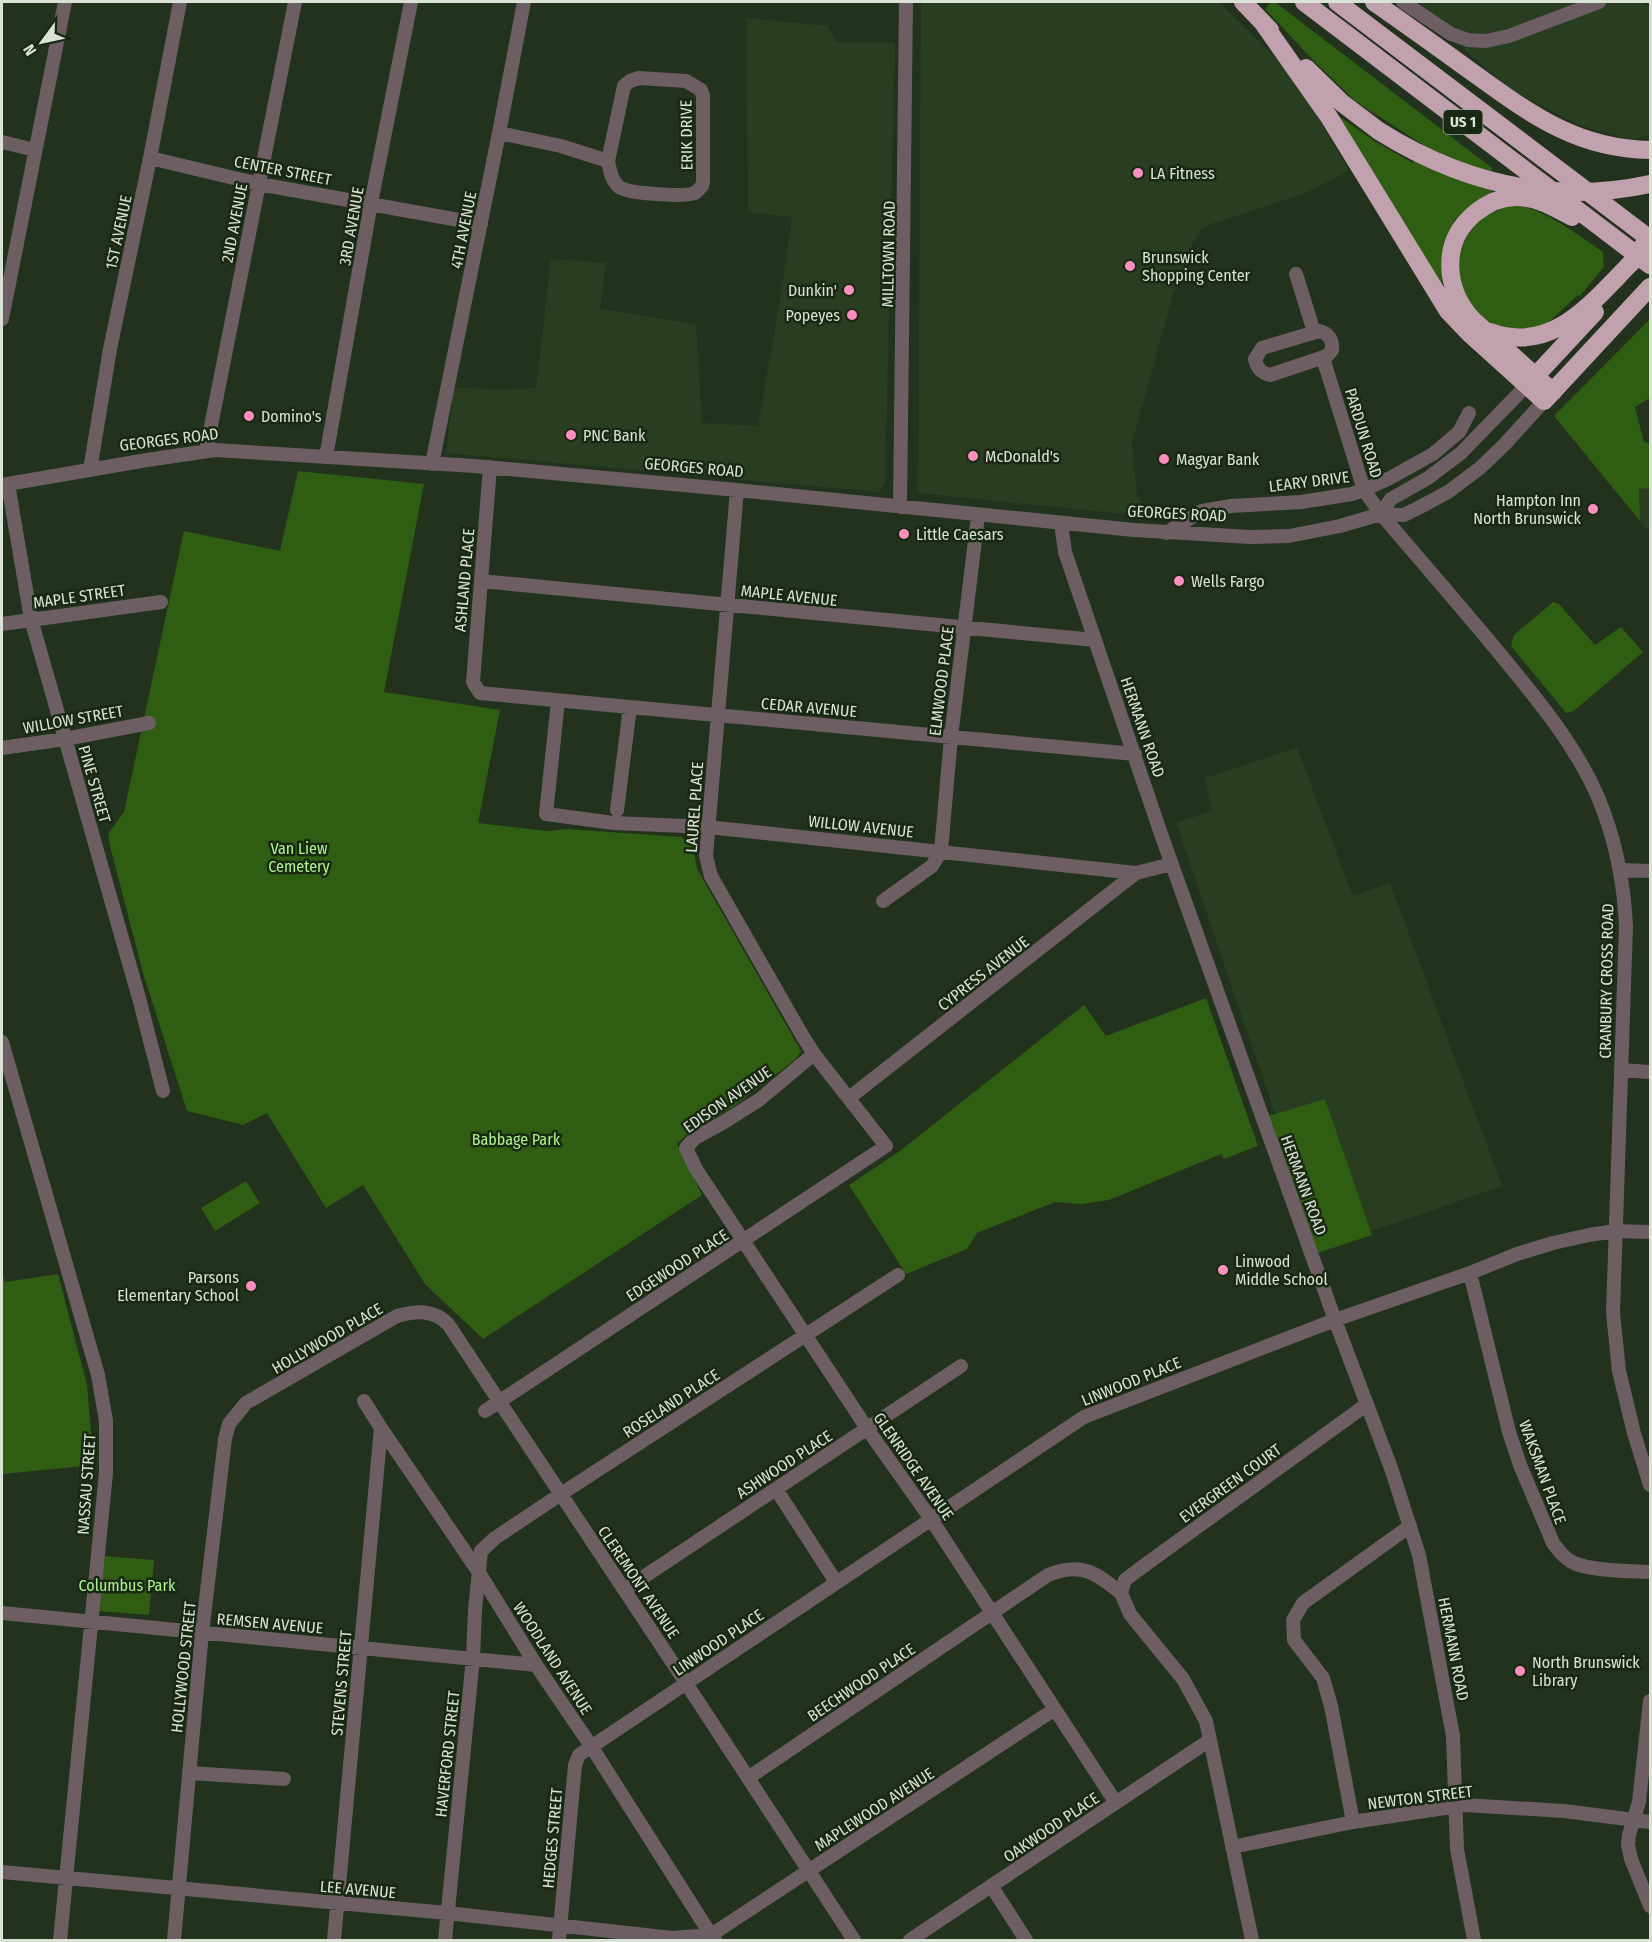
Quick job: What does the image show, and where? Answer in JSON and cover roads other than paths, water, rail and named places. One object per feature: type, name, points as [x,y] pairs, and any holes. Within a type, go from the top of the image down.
[{"type":"highway","points":[[1243,2],[1326,88],[1355,114],[1379,131],[1433,161],[1473,176],[1516,186],[1580,192],[1614,190],[1650,184]]},
{"type":"highway","name":"US 1","points":[[1304,2],[1650,266]]},
{"type":"highway","name":"US 1","points":[[1337,2],[1650,237]]},
{"type":"highway","points":[[1374,2],[1517,104],[1551,125],[1576,136],[1601,143],[1650,150]]},
{"type":"highway","points":[[1263,22],[1329,117],[1448,311],[1549,397]]},
{"type":"highway","points":[[1531,381],[1459,302],[1450,272],[1451,250],[1457,235],[1468,219],[1482,207],[1508,198],[1523,197],[1537,200],[1622,243]]},
{"type":"highway","points":[[1486,330],[1517,338],[1538,336],[1567,323],[1591,309],[1650,237]]},
{"type":"highway","name":"GEORGES ROAD","points":[[1549,397],[1650,287]]},
{"type":"highway","name":"GEORGES ROAD","points":[[1531,381],[1591,309]]},
{"type":"street","points":[[2,319],[64,2]]},
{"type":"street","name":"1ST AVENUE","points":[[90,470],[110,349],[180,2]]},
{"type":"street","name":"2ND AVENUE","points":[[207,451],[295,2]]},
{"type":"street","name":"3RD AVENUE","points":[[326,457],[371,203],[411,2]]},
{"type":"street","name":"4TH AVENUE","points":[[432,464],[524,2]]},
{"type":"street","name":"MILLTOWN ROAD","points":[[900,507],[906,2]]},
{"type":"street","points":[[1403,2],[1451,34],[1468,40],[1486,41],[1509,36],[1599,2]]},
{"type":"street","name":"ERIK DRIVE","points":[[639,78],[686,81],[701,90],[704,96],[703,181],[697,192],[692,194],[630,192],[619,186],[610,174],[608,161],[624,86],[630,81],[639,78]]},
{"type":"street","points":[[499,133],[561,146],[608,161]]},
{"type":"street","points":[[2,142],[35,150]]},
{"type":"street","name":"CENTER STREET","points":[[150,158],[259,184],[481,224]]},
{"type":"street","points":[[1296,274],[1314,332]]},
{"type":"street","points":[[1319,331],[1326,334],[1332,341],[1332,350],[1323,358],[1270,375],[1262,372],[1255,359],[1262,348],[1319,331]]},
{"type":"street","name":"PARDUN ROAD","points":[[1323,358],[1364,490],[1381,514]]},
{"type":"street","name":"GEORGES ROAD","points":[[1381,514],[1391,499],[1428,478],[1461,453],[1531,381]]},
{"type":"street","name":"GEORGES ROAD","points":[[5,484],[207,451],[490,467],[1166,533],[1250,537],[1289,536],[1340,526],[1381,514],[1404,515],[1448,492],[1493,456],[1549,397]]},
{"type":"street","name":"LEARY DRIVE","points":[[1166,533],[1202,511],[1231,506],[1301,502],[1364,490],[1433,454],[1459,432],[1469,414]]},
{"type":"street","name":"ASHLAND PLACE","points":[[480,693],[473,682],[490,467]]},
{"type":"street","name":"PINE STREET","points":[[5,484],[31,619],[163,1090]]},
{"type":"street","name":"LAUREL PLACE","points":[[737,490],[706,856],[711,876],[814,1054],[886,1146]]},
{"type":"street","name":"CRANBURY CROSS ROAD","points":[[1381,514],[1537,699],[1581,763],[1605,815],[1620,870],[1625,899],[1626,926],[1613,1313],[1619,1371],[1650,1485]]},
{"type":"street","name":"ELMWOOD PLACE","points":[[941,851],[951,737],[978,516]]},
{"type":"street","name":"HERMANN ROAD","points":[[1061,524],[1065,552],[1172,864],[1335,1320],[1391,1468],[1419,1555],[1452,1725],[1455,1756],[1456,1834],[1459,1863],[1474,1941]]},
{"type":"street","name":"MAPLE AVENUE","points":[[481,581],[1095,640]]},
{"type":"street","name":"MAPLE STREET","points":[[2,624],[161,602]]},
{"type":"street","name":"CEDAR AVENUE","points":[[480,693],[1135,754]]},
{"type":"street","name":"WILLOW AVENUE","points":[[558,700],[546,814],[614,823],[708,827],[1136,873],[1172,864]]},
{"type":"street","points":[[617,810],[630,707]]},
{"type":"street","name":"WILLOW STREET","points":[[2,748],[149,723]]},
{"type":"street","points":[[884,901],[932,866],[941,851]]},
{"type":"street","points":[[1620,870],[1650,871]]},
{"type":"street","name":"CYPRESS AVENUE","points":[[849,1098],[1136,873]]},
{"type":"street","name":"NASSAU STREET","points":[[2,1041],[93,1358],[106,1421],[107,1456],[60,1941]]},
{"type":"street","name":"EDISON AVENUE","points":[[686,1148],[695,1138],[759,1100],[814,1054]]},
{"type":"street","points":[[1621,1070],[1650,1072]]},
{"type":"street","name":"EDGEWOOD PLACE","points":[[485,1411],[886,1146]]},
{"type":"street","name":"GLENRIDGE AVENUE","points":[[686,1148],[696,1169],[868,1430],[932,1519],[1116,1803]]},
{"type":"street","name":"LINWOOD PLACE","points":[[591,1746],[1084,1417],[1335,1320],[1517,1254],[1553,1243],[1616,1231],[1650,1232]]},
{"type":"street","name":"WAKSMAN PLACE","points":[[1470,1272],[1509,1432],[1520,1465],[1553,1543],[1560,1553],[1572,1562],[1583,1566],[1650,1572]]},
{"type":"street","name":"ROSELAND PLACE","points":[[478,1571],[481,1551],[495,1538],[898,1275]]},
{"type":"street","name":"CLEREMONT AVENUE","points":[[428,1312],[436,1314],[448,1324],[854,1941]]},
{"type":"street","name":"HOLLYWOOD PLACE","points":[[246,1403],[397,1316],[428,1312]]},
{"type":"street","name":"ASHWOOD PLACE","points":[[624,1590],[868,1430],[961,1366]]},
{"type":"street","name":"WOODLAND AVENUE","points":[[364,1401],[478,1571],[713,1939]]},
{"type":"street","name":"HOLLYWOOD STREET","points":[[174,1941],[202,1633],[225,1439],[229,1424],[246,1403]]},
{"type":"street","name":"EVERGREEN COURT","points":[[1121,1593],[1125,1580],[1138,1569],[1366,1405]]},
{"type":"street","name":"STEVENS STREET","points":[[334,1941],[381,1428]]},
{"type":"street","points":[[776,1489],[836,1582]]},
{"type":"street","points":[[1353,1822],[1331,1706],[1323,1678],[1294,1640],[1293,1620],[1303,1603],[1410,1526]]},
{"type":"street","points":[[993,1613],[1048,1575],[1064,1569],[1080,1569],[1100,1576],[1121,1593],[1130,1614],[1183,1679],[1206,1721],[1252,1941]]},
{"type":"street","name":"HAVERFORD STREET","points":[[445,1941],[473,1658],[478,1571]]},
{"type":"street","name":"BEECHWOOD PLACE","points":[[748,1778],[993,1613]]},
{"type":"street","name":"REMSEN AVENUE","points":[[2,1614],[536,1665]]},
{"type":"street","points":[[1650,1701],[1640,1802],[1629,1835],[1629,1852],[1650,1906]]},
{"type":"street","name":"MAPLEWOOD AVENUE","points":[[713,1939],[809,1871],[1055,1709]]},
{"type":"street","name":"OAKWOOD PLACE","points":[[910,1941],[1210,1740]]},
{"type":"street","name":"HEDGES STREET","points":[[560,1941],[576,1760],[591,1746]]},
{"type":"street","points":[[189,1773],[284,1779]]},
{"type":"street","name":"NEWTON STREET","points":[[1232,1847],[1353,1822],[1470,1805],[1650,1821]]},
{"type":"street","name":"LEE AVENUE","points":[[2,1872],[447,1913],[673,1939],[713,1939]]},
{"type":"street","points":[[992,1887],[1026,1941]]},
{"type":"place","name":"LA Fitness","points":[[1138,173]]},
{"type":"place","name":"Brunswick Shopping Center","points":[[1130,266]]},
{"type":"place","name":"Dunkin'","points":[[849,290]]},
{"type":"place","name":"Popeyes","points":[[852,315]]},
{"type":"place","name":"Domino's","points":[[249,416]]},
{"type":"place","name":"PNC Bank","points":[[571,435]]},
{"type":"place","name":"McDonald's","points":[[973,456]]},
{"type":"place","name":"Magyar Bank","points":[[1164,459]]},
{"type":"place","name":"Hampton Inn North Brunswick","points":[[1593,509]]},
{"type":"place","name":"Little Caesars","points":[[904,534]]},
{"type":"place","name":"Wells Fargo","points":[[1179,581]]},
{"type":"place","name":"Linwood Middle School","points":[[1223,1270]]},
{"type":"place","name":"Parsons Elementary School","points":[[251,1286]]},
{"type":"place","name":"North Brunswick Library","points":[[1520,1671]]},
{"type":"park label","name":"Van Liew Cemetery","points":[[299,857]]},
{"type":"park label","name":"Babbage Park","points":[[516,1139]]},
{"type":"park label","name":"Columbus Park","points":[[127,1585]]}]
